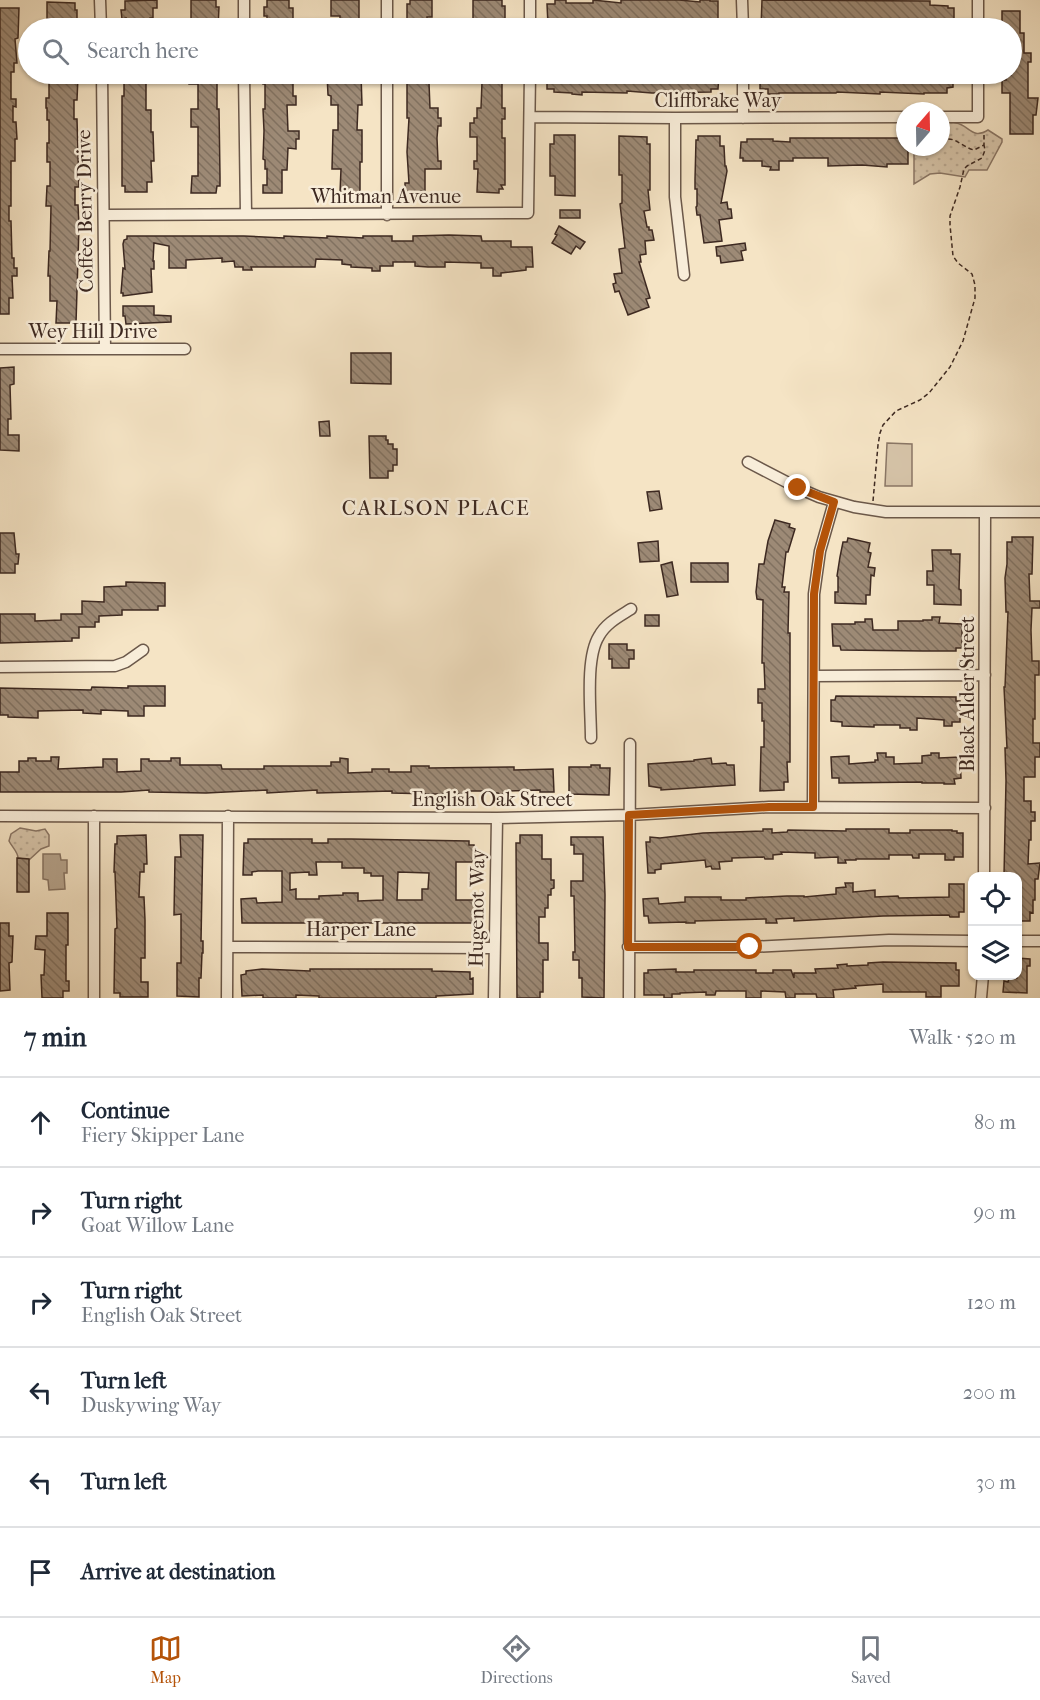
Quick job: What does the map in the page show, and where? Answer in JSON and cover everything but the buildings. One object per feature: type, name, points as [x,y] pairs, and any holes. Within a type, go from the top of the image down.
[{"type":"street","points":[[100,0],[101,18]]},
{"type":"street","points":[[243,0],[244,18]]},
{"type":"street","points":[[387,0],[387,18]]},
{"type":"street","points":[[530,0],[530,18]]},
{"type":"street","points":[[742,0],[743,18]]},
{"type":"street","points":[[978,0],[978,18]]},
{"type":"street","name":"Coffee Berry Drive","points":[[102,84],[105,349]]},
{"type":"street","points":[[244,84],[246,214]]},
{"type":"street","points":[[387,84],[387,215]]},
{"type":"street","name":"Whitman Avenue","points":[[104,215],[528,213],[530,84]]},
{"type":"street","points":[[743,84],[743,118]]},
{"type":"street","points":[[950,117],[978,117],[978,84]]},
{"type":"street","name":"Cliffbrake Way","points":[[530,117],[896,117]]},
{"type":"street","points":[[675,118],[676,213],[684,275]]},
{"type":"street","name":"Wey Hill Drive","points":[[0,349],[185,349]]},
{"type":"street","points":[[748,462],[798,488],[854,507],[886,512],[1040,512]]},
{"type":"street","points":[[813,807],[814,594],[820,551],[834,502]]},
{"type":"street","name":"Black Alder Street","points":[[984,872],[986,512]]},
{"type":"street","points":[[591,738],[592,652],[606,627],[631,609]]},
{"type":"street","points":[[0,667],[116,666],[143,650]]},
{"type":"street","points":[[814,676],[985,675]]},
{"type":"street","points":[[629,998],[630,744]]},
{"type":"street","name":"English Oak Street","points":[[0,816],[497,818],[629,815],[769,807],[985,808]]},
{"type":"street","points":[[93,998],[94,816]]},
{"type":"street","points":[[227,998],[228,816]]},
{"type":"street","name":"Hugenot Way","points":[[494,998],[497,818]]},
{"type":"street","points":[[628,947],[750,947],[889,940],[968,940]]},
{"type":"street","points":[[1022,941],[1040,941]]},
{"type":"street","name":"Harper Lane","points":[[228,947],[494,948]]},
{"type":"street","points":[[981,998],[983,980]]},
{"type":"path","points":[[873,501],[878,445],[883,425],[896,411],[930,393],[950,367],[963,341],[973,309],[975,285],[972,274],[953,256],[950,216],[964,169],[982,158],[984,154],[984,135]]},
{"type":"path","points":[[950,138],[974,150],[984,146]]},
{"type":"shaded area","points":[[950,122],[960,124],[974,133],[983,133],[988,130],[1002,139],[987,170],[969,170],[965,177],[940,173],[930,174],[914,184],[914,156],[950,156]]},
{"type":"shaded area","points":[[887,443],[912,444],[912,486],[885,486]]},
{"type":"shaded area","points":[[20,828],[36,831],[45,829],[49,835],[49,846],[41,849],[29,860],[18,858],[9,841],[11,834]]},
{"type":"shaded area","points":[[43,854],[60,854],[61,860],[67,860],[67,873],[64,873],[65,889],[49,890],[48,880],[43,879]]},
{"type":"district","name":"CARLSON PLACE","points":[[436,508]]},
{"type":"route","points":[[750,947],[628,947],[629,815],[769,807],[813,807],[814,594],[820,551],[834,502],[798,488]]}]
